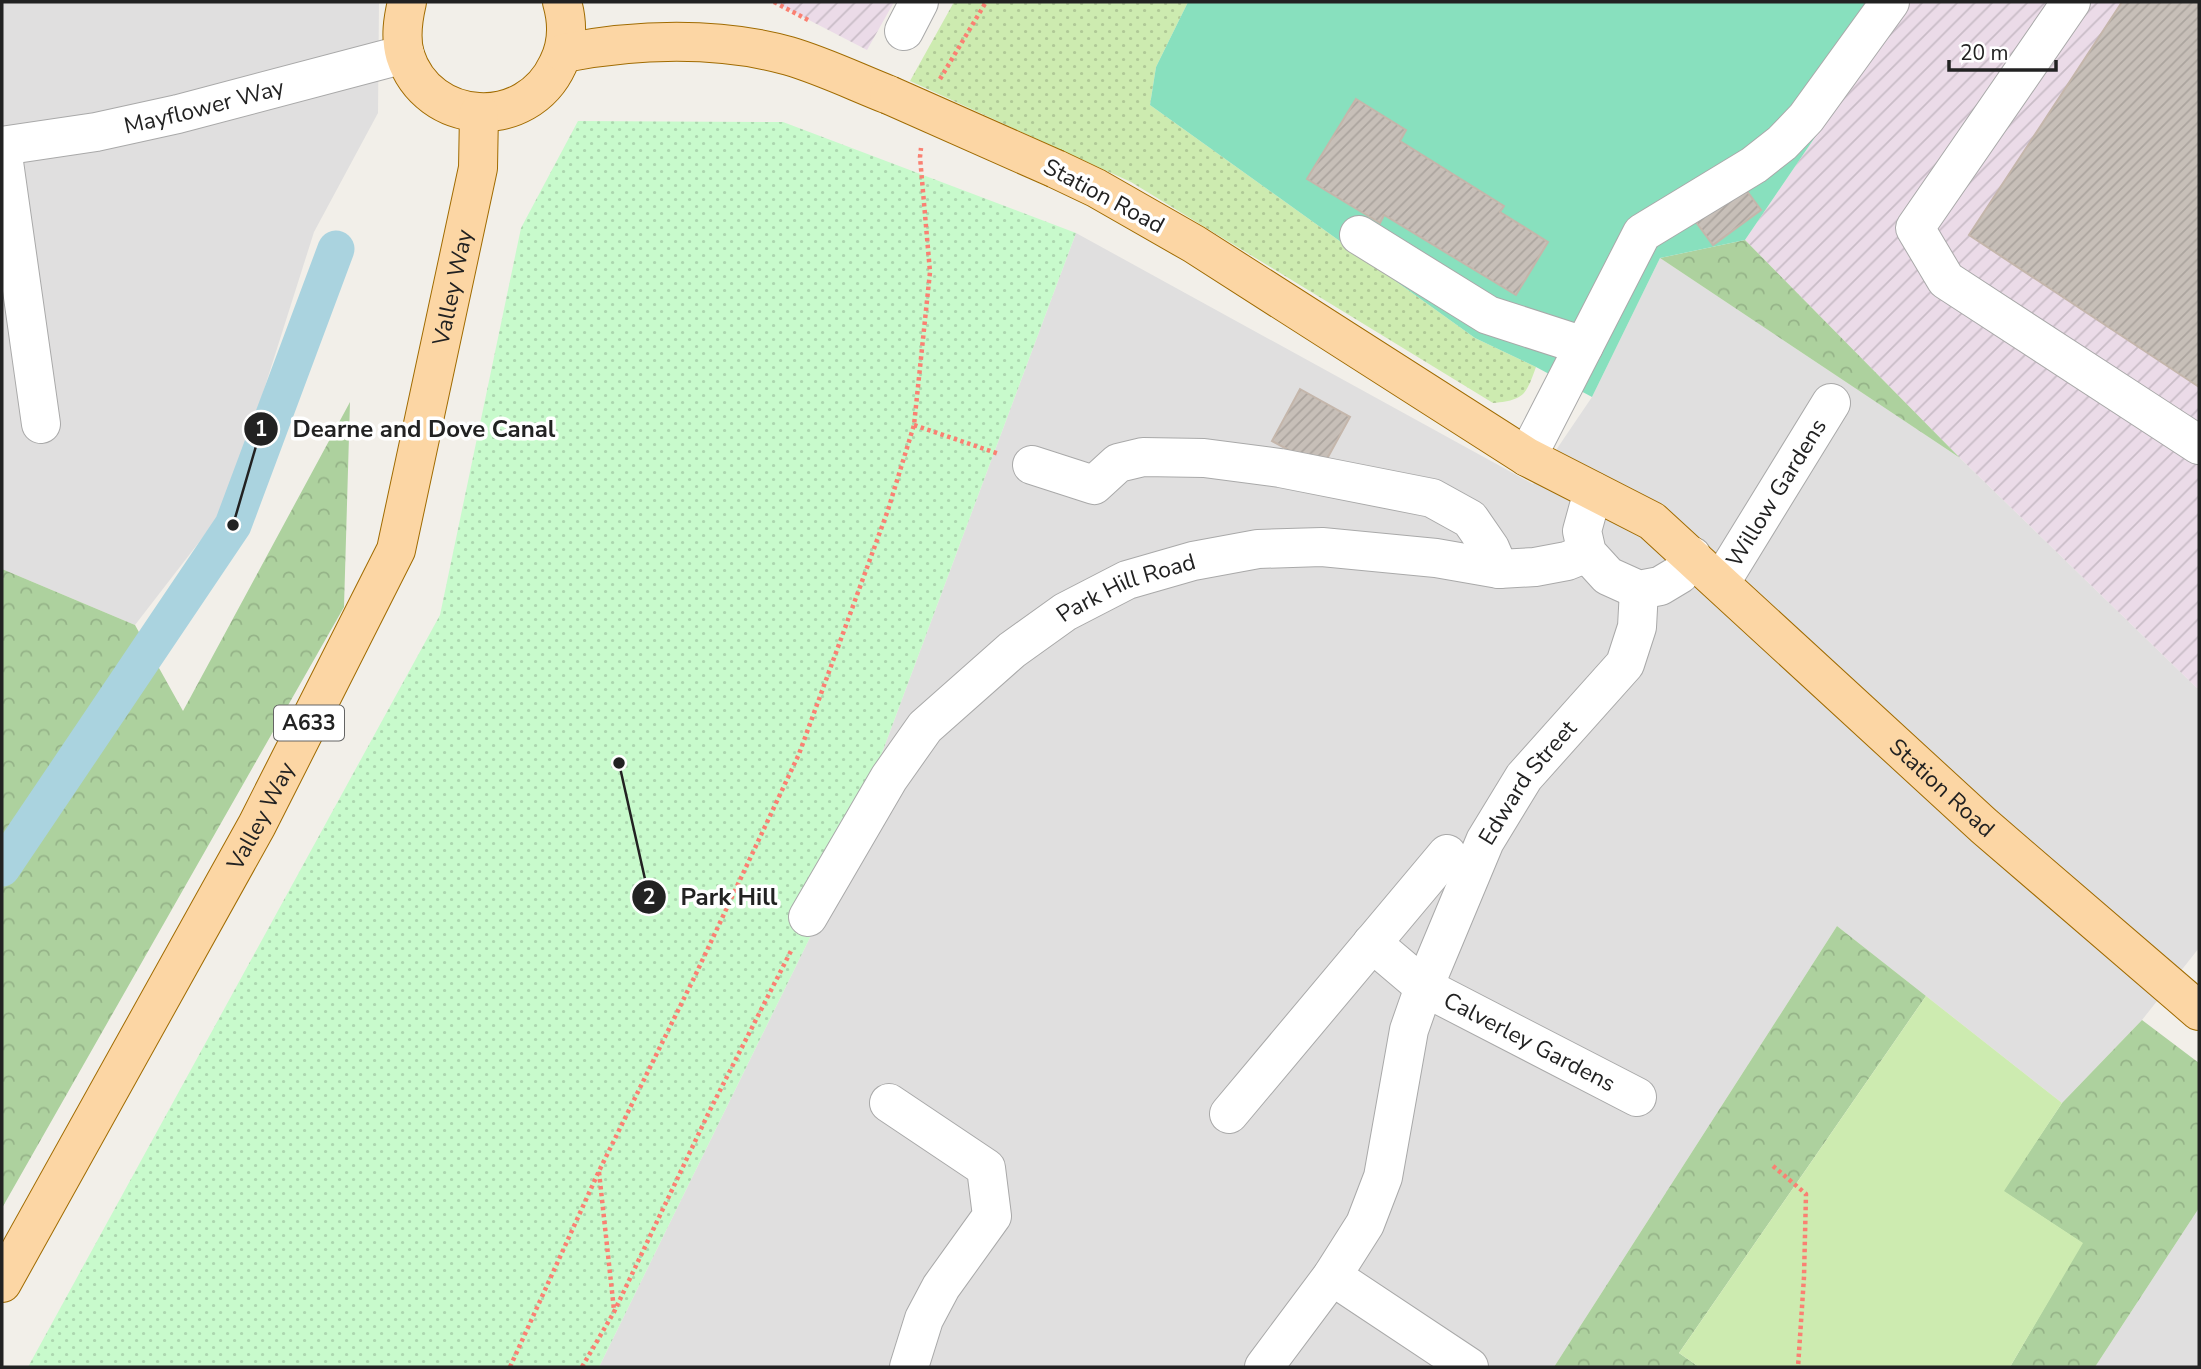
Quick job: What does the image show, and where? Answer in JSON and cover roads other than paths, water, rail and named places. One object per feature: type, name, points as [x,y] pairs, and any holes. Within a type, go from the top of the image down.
[{"type":"main road","points":[[407,2],[402,26],[405,54],[416,77],[433,95],[455,108],[479,113],[508,110],[532,98],[552,78],[564,53],[567,28],[562,2]]},
{"type":"main road","name":"Station Road","points":[[564,53],[601,46],[687,42],[729,44],[790,56],[889,95],[1056,169],[1096,188],[1194,244],[1527,457],[1653,521],[1984,826],[2199,1011]]},
{"type":"main road","name":"Valley Way","points":[[2,1283],[257,825],[396,550],[478,168],[479,113]]},
{"type":"street","points":[[1527,457],[1642,233],[1754,165],[1782,143],[1806,118],[1890,2]]},
{"type":"street","points":[[2071,2],[1915,228],[1946,280],[2199,445]]},
{"type":"street","name":"Mayflower Way","points":[[2,147],[96,132],[178,114],[405,54]]},
{"type":"street","points":[[2,147],[13,304],[41,424]]},
{"type":"street","points":[[1359,234],[1488,316],[1584,346]]},
{"type":"street","name":"Willow Gardens","points":[[1721,582],[1832,402]]},
{"type":"street","points":[[1032,465],[1094,485],[1118,464],[1130,460],[1143,457],[1204,458],[1280,468],[1432,498],[1470,519],[1490,548],[1499,569]]},
{"type":"street","points":[[1593,491],[1582,531],[1587,552],[1608,576],[1639,590],[1660,586],[1680,574],[1692,556]]},
{"type":"street","name":"Park Hill Road","points":[[808,917],[889,778],[925,727],[1012,650],[1065,611],[1127,580],[1193,561],[1258,549],[1322,547],[1436,558],[1499,569],[1535,568],[1567,561],[1587,552]]},
{"type":"street","name":"Edward Street","points":[[1264,1367],[1332,1276],[1365,1224],[1383,1177],[1409,1030],[1424,987],[1485,841],[1524,777],[1625,664],[1637,627],[1639,590]]},
{"type":"street","name":"Edward Street","points":[[1229,1114],[1447,854]]},
{"type":"street","points":[[1372,943],[1424,987]]},
{"type":"street","name":"Calverley Gardens","points":[[1424,987],[1637,1097]]},
{"type":"street","points":[[889,1103],[986,1168],[992,1216],[941,1287],[924,1319],[909,1367]]},
{"type":"street","points":[[1332,1276],[1469,1367]]},
{"type":"waterway","points":[[2,868],[233,525],[336,249]]},
{"type":"place","name":"Dearne and Dove Canal","points":[[233,525]]},
{"type":"place","name":"Park Hill","points":[[619,763]]}]
